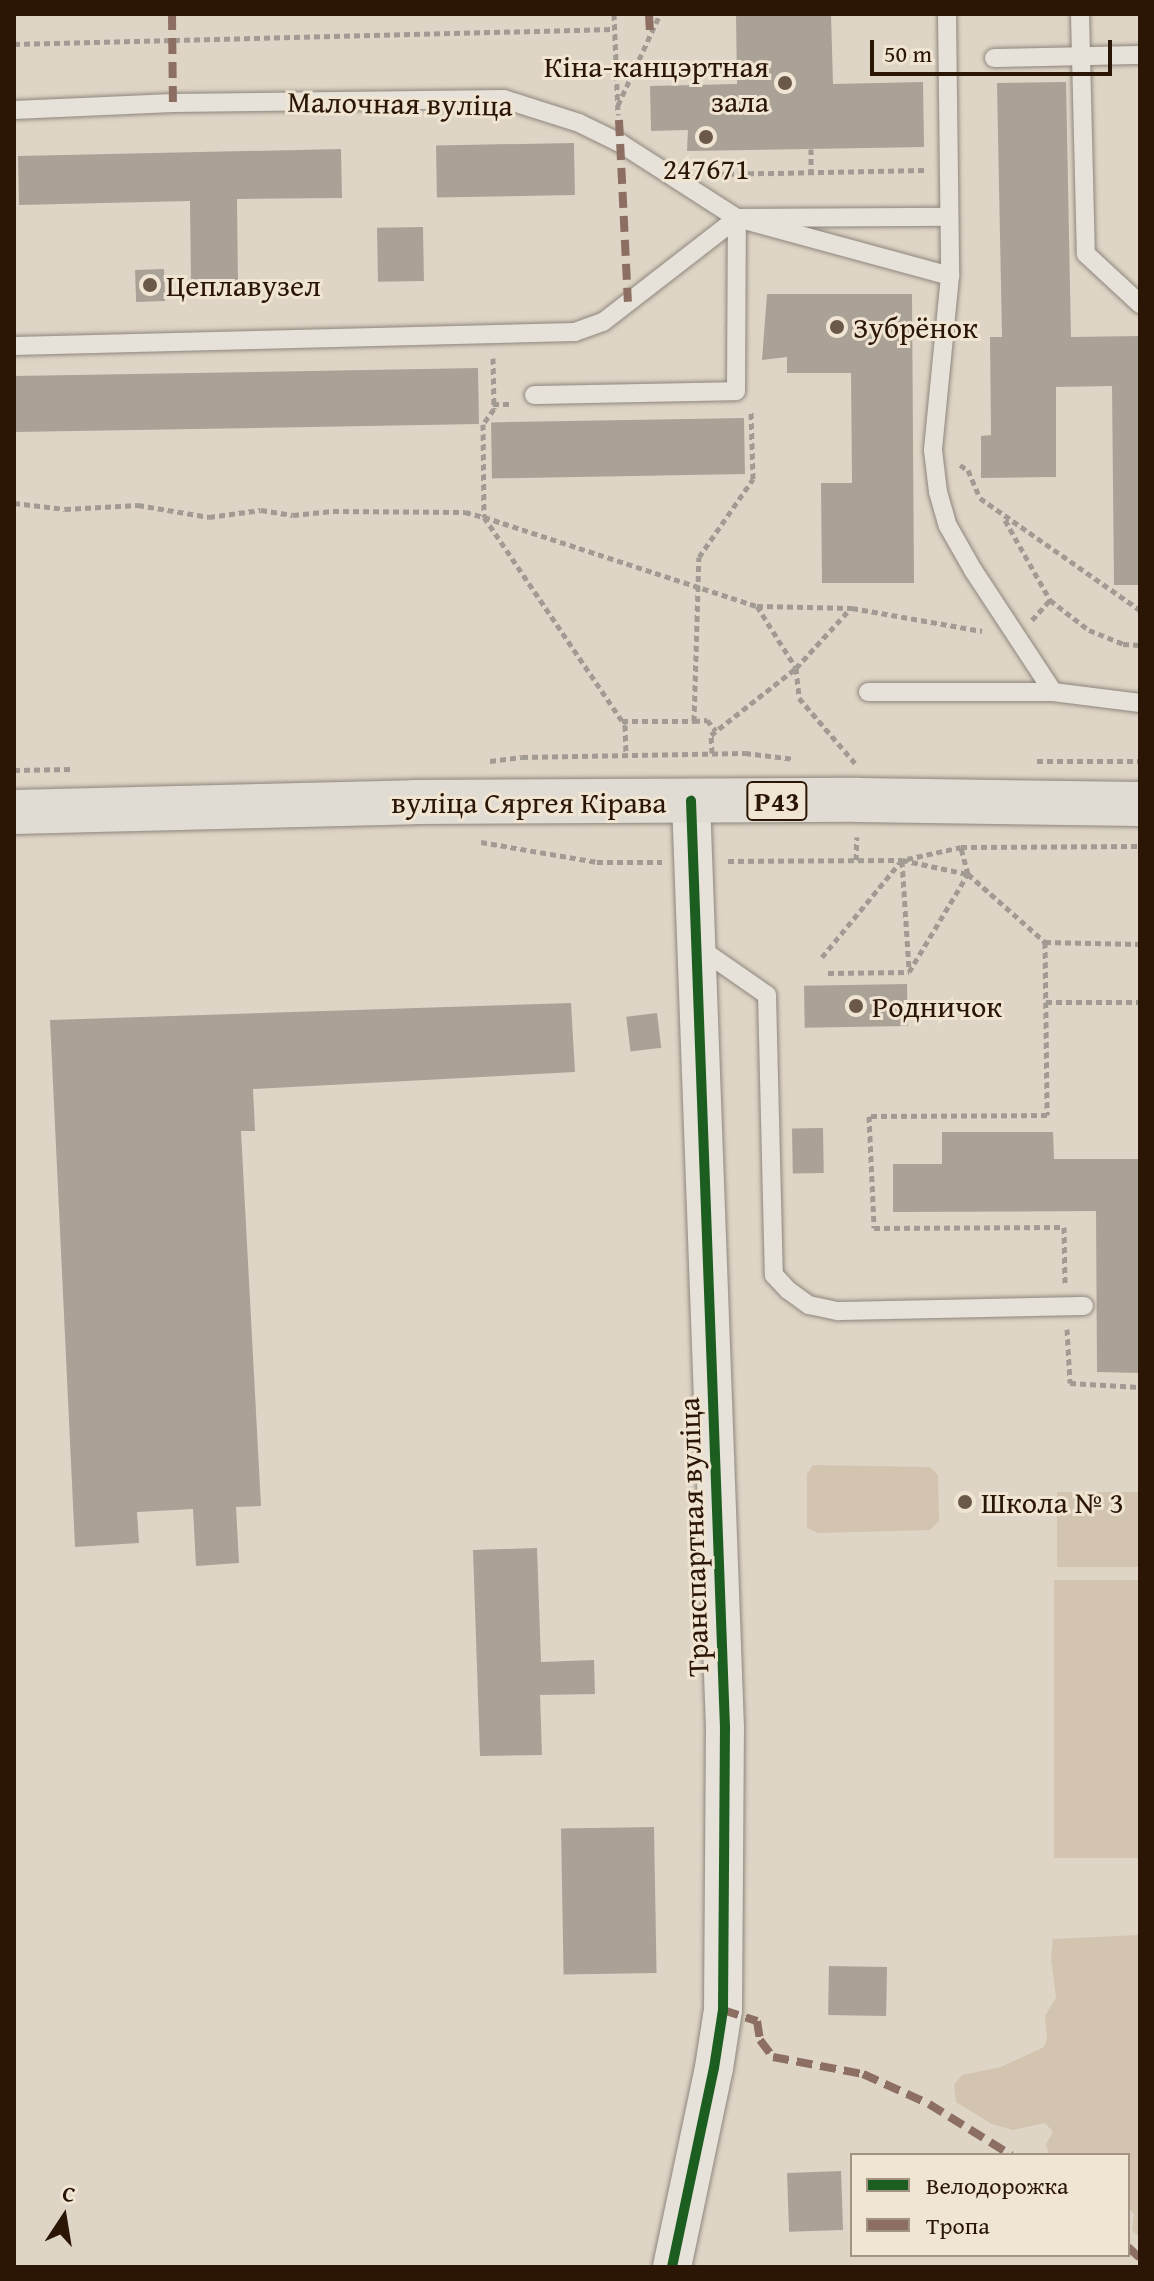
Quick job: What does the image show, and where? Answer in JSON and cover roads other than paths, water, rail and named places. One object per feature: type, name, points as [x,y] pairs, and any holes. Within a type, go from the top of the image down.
[{"type":"main road","name":"вуліца Сяргея Кірава","points":[[14,812],[414,802],[1140,804]]},
{"type":"street","name":"Транспартная вуліца","points":[[672,2267],[714,2068],[723,2010],[725,1728],[691,801]]},
{"type":"lane","points":[[947,14],[950,276],[933,450],[938,492],[948,526],[1015,637],[1053,692]]},
{"type":"lane","points":[[1080,14],[1086,254],[1140,304]]},
{"type":"lane","points":[[994,58],[1140,55]]},
{"type":"lane","name":"Малочная вуліца","points":[[14,110],[173,103],[504,99],[579,123],[620,143],[737,218],[950,276]]},
{"type":"lane","points":[[14,346],[575,332],[603,322],[737,218],[949,217]]},
{"type":"lane","points":[[534,395],[736,391],[737,218]]},
{"type":"lane","points":[[868,692],[1053,692],[1140,703]]},
{"type":"lane","points":[[698,947],[767,995],[774,1275],[788,1290],[809,1305],[838,1311],[1075,1306]]},
{"type":"place","name":"Кіна-канцэртная зала","points":[[785,83]]},
{"type":"place","name":"247671","points":[[706,137]]},
{"type":"place","name":"Цеплавузел","points":[[150,285]]},
{"type":"place","name":"Зубрёнок","points":[[837,327]]},
{"type":"place","name":"Родничок","points":[[856,1006]]},
{"type":"place","name":"Школа № 3","points":[[965,1502]]}]
